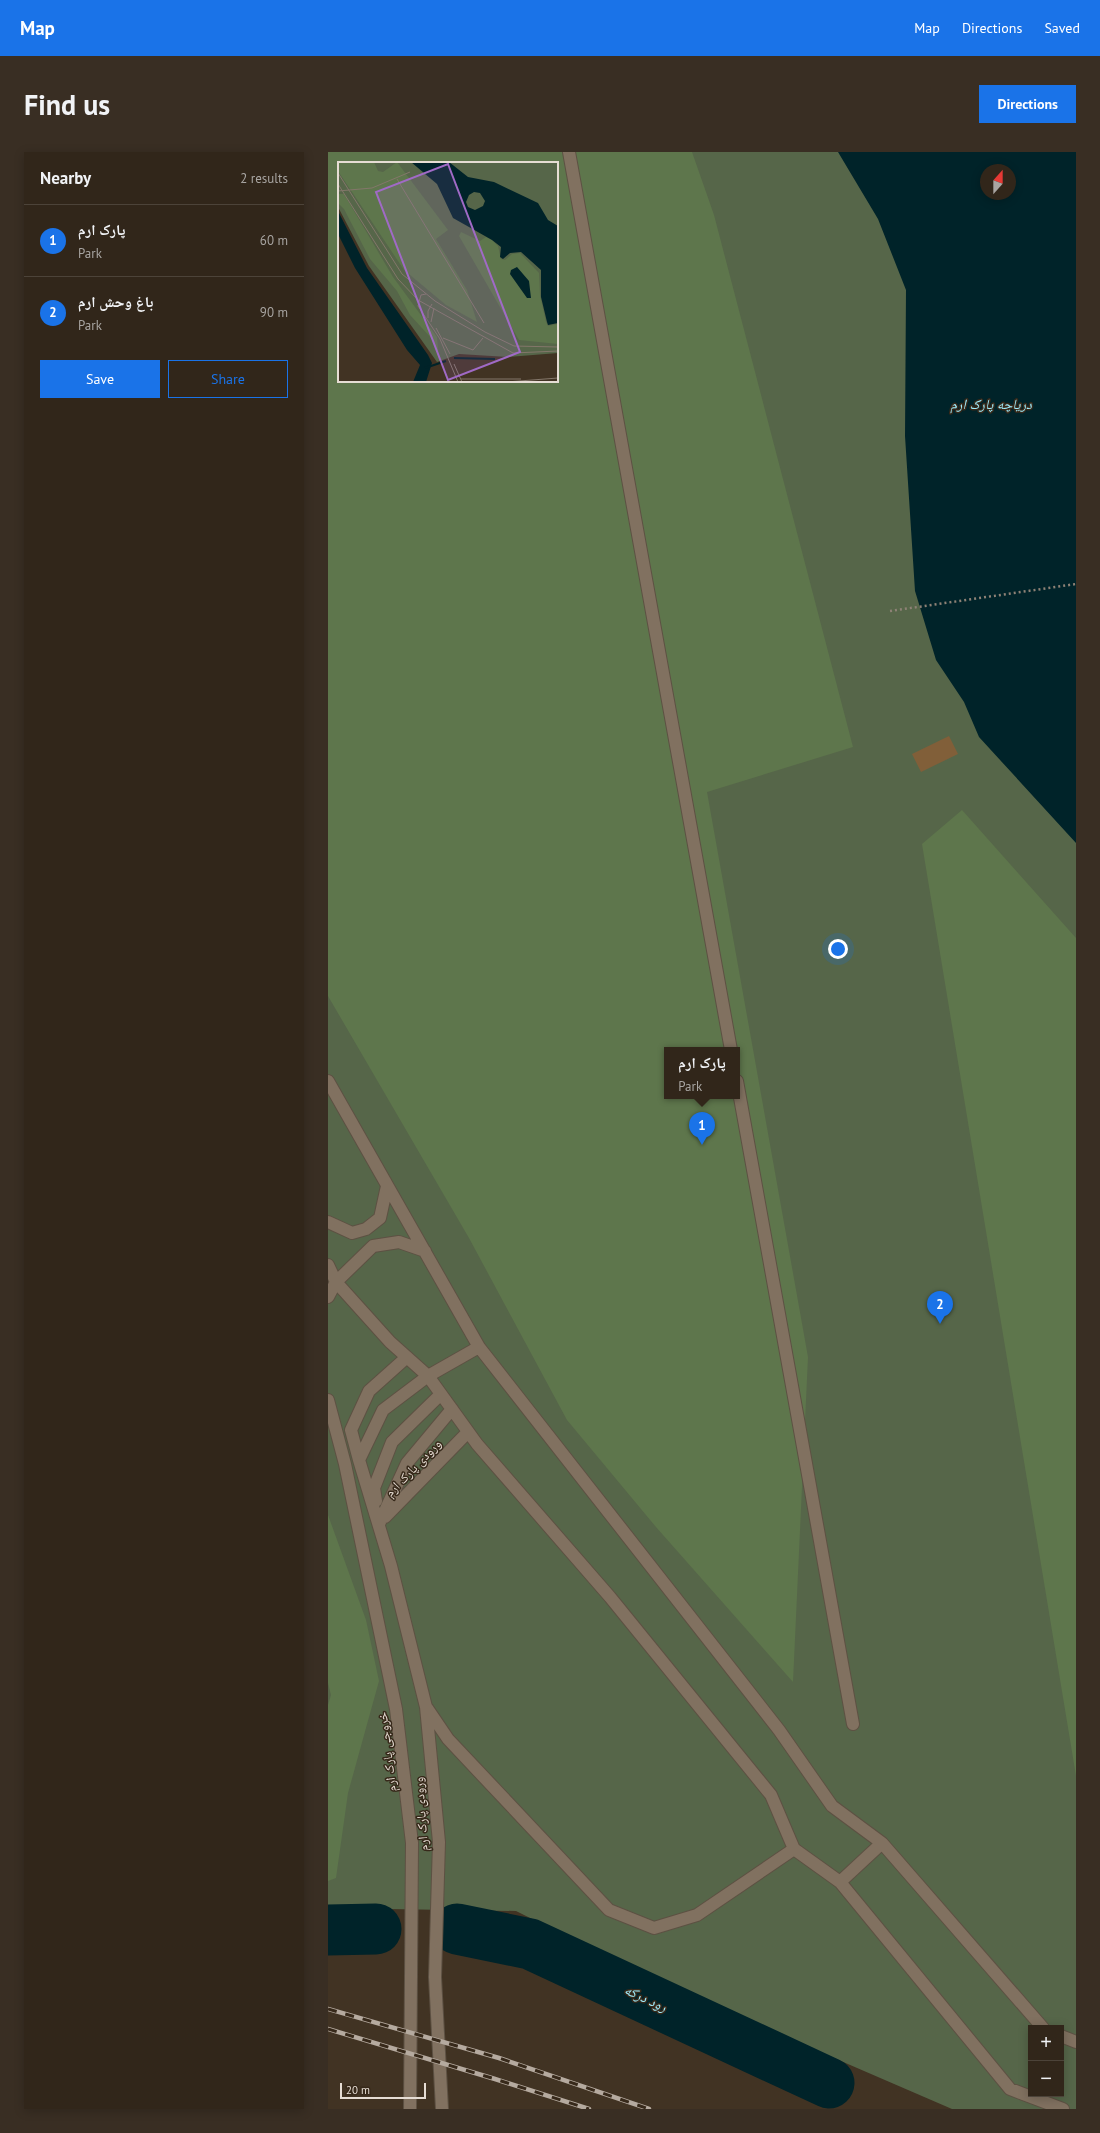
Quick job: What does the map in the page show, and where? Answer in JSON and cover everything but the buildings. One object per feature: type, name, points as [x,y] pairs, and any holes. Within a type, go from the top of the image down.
[{"type":"lane","points":[[569,152],[730,1047]]},
{"type":"lane","points":[[328,1081],[479,1347],[779,1730],[832,1806],[882,1842],[1040,2025]]},
{"type":"lane","points":[[740,1098],[853,1724]]},
{"type":"lane","points":[[328,1222],[352,1232],[366,1229],[380,1218],[387,1186]]},
{"type":"lane","points":[[328,1297],[336,1282],[373,1246],[398,1242],[425,1251]]},
{"type":"lane","points":[[328,1265],[336,1282],[390,1342],[428,1376],[468,1432],[610,1597],[771,1795],[794,1849],[840,1882],[1010,2089],[1062,2109]]},
{"type":"lane","points":[[344,1464],[347,1458],[350,1457],[359,1460],[383,1410],[428,1376],[479,1347]]},
{"type":"lane","name":"ورودی پارک ارم","points":[[407,1357],[369,1392],[351,1430],[391,1566],[426,1707],[438,1842],[435,1977],[442,2109]]},
{"type":"lane","name":"ورودی پارک ارم","points":[[379,1524],[374,1488],[392,1442],[441,1394]]},
{"type":"lane","name":"خروجی پارک ارم","points":[[328,1400],[344,1464],[396,1709],[412,1843],[410,2109]]},
{"type":"lane","name":"ورودی پارک ارم","points":[[379,1524],[407,1463],[452,1409]]},
{"type":"lane","name":"ورودی پارک ارم","points":[[379,1524],[468,1432]]},
{"type":"lane","points":[[426,1707],[448,1739],[608,1910],[654,1928],[697,1915],[794,1849]]},
{"type":"lane","points":[[840,1882],[882,1842]]},
{"type":"lane","points":[[1064,2037],[1076,2042]]},
{"type":"path","points":[[890,611],[927,607],[1076,584]]},
{"type":"green space","points":[[328,152],[1076,152],[1076,2109],[952,2109],[665,1985],[516,1911],[328,1908]]},
{"type":"green space","points":[[328,152],[692,152],[714,215],[853,747],[707,792],[808,1357],[793,1682],[656,1527],[567,1420],[469,1238],[328,996]]},
{"type":"green space","points":[[962,810],[1076,938],[1076,1776],[922,844]]},
{"type":"green space","points":[[328,1515],[366,1620],[379,1681],[348,1793],[336,1878],[328,1881],[328,1705],[331,1695],[328,1683]]},
{"type":"water","name":"دریاچه پارک ارم","points":[[838,152],[1076,152],[1076,843],[979,737],[964,702],[936,660],[915,591],[905,436],[906,290],[878,219]]},
{"type":"waterway","name":"رود درکه","points":[[328,1930],[376,1929]]},
{"type":"waterway","name":"رود درکه","points":[[457,1929],[530,1944],[829,2083]]},
{"type":"railway","points":[[328,2009],[499,2058],[649,2109]]},
{"type":"railway","points":[[328,2029],[589,2109]]},
{"type":"place","name":"پارک ارم","points":[[702,1145]]},
{"type":"place","name":"باغ وحش ارم","points":[[940,1324]]}]
